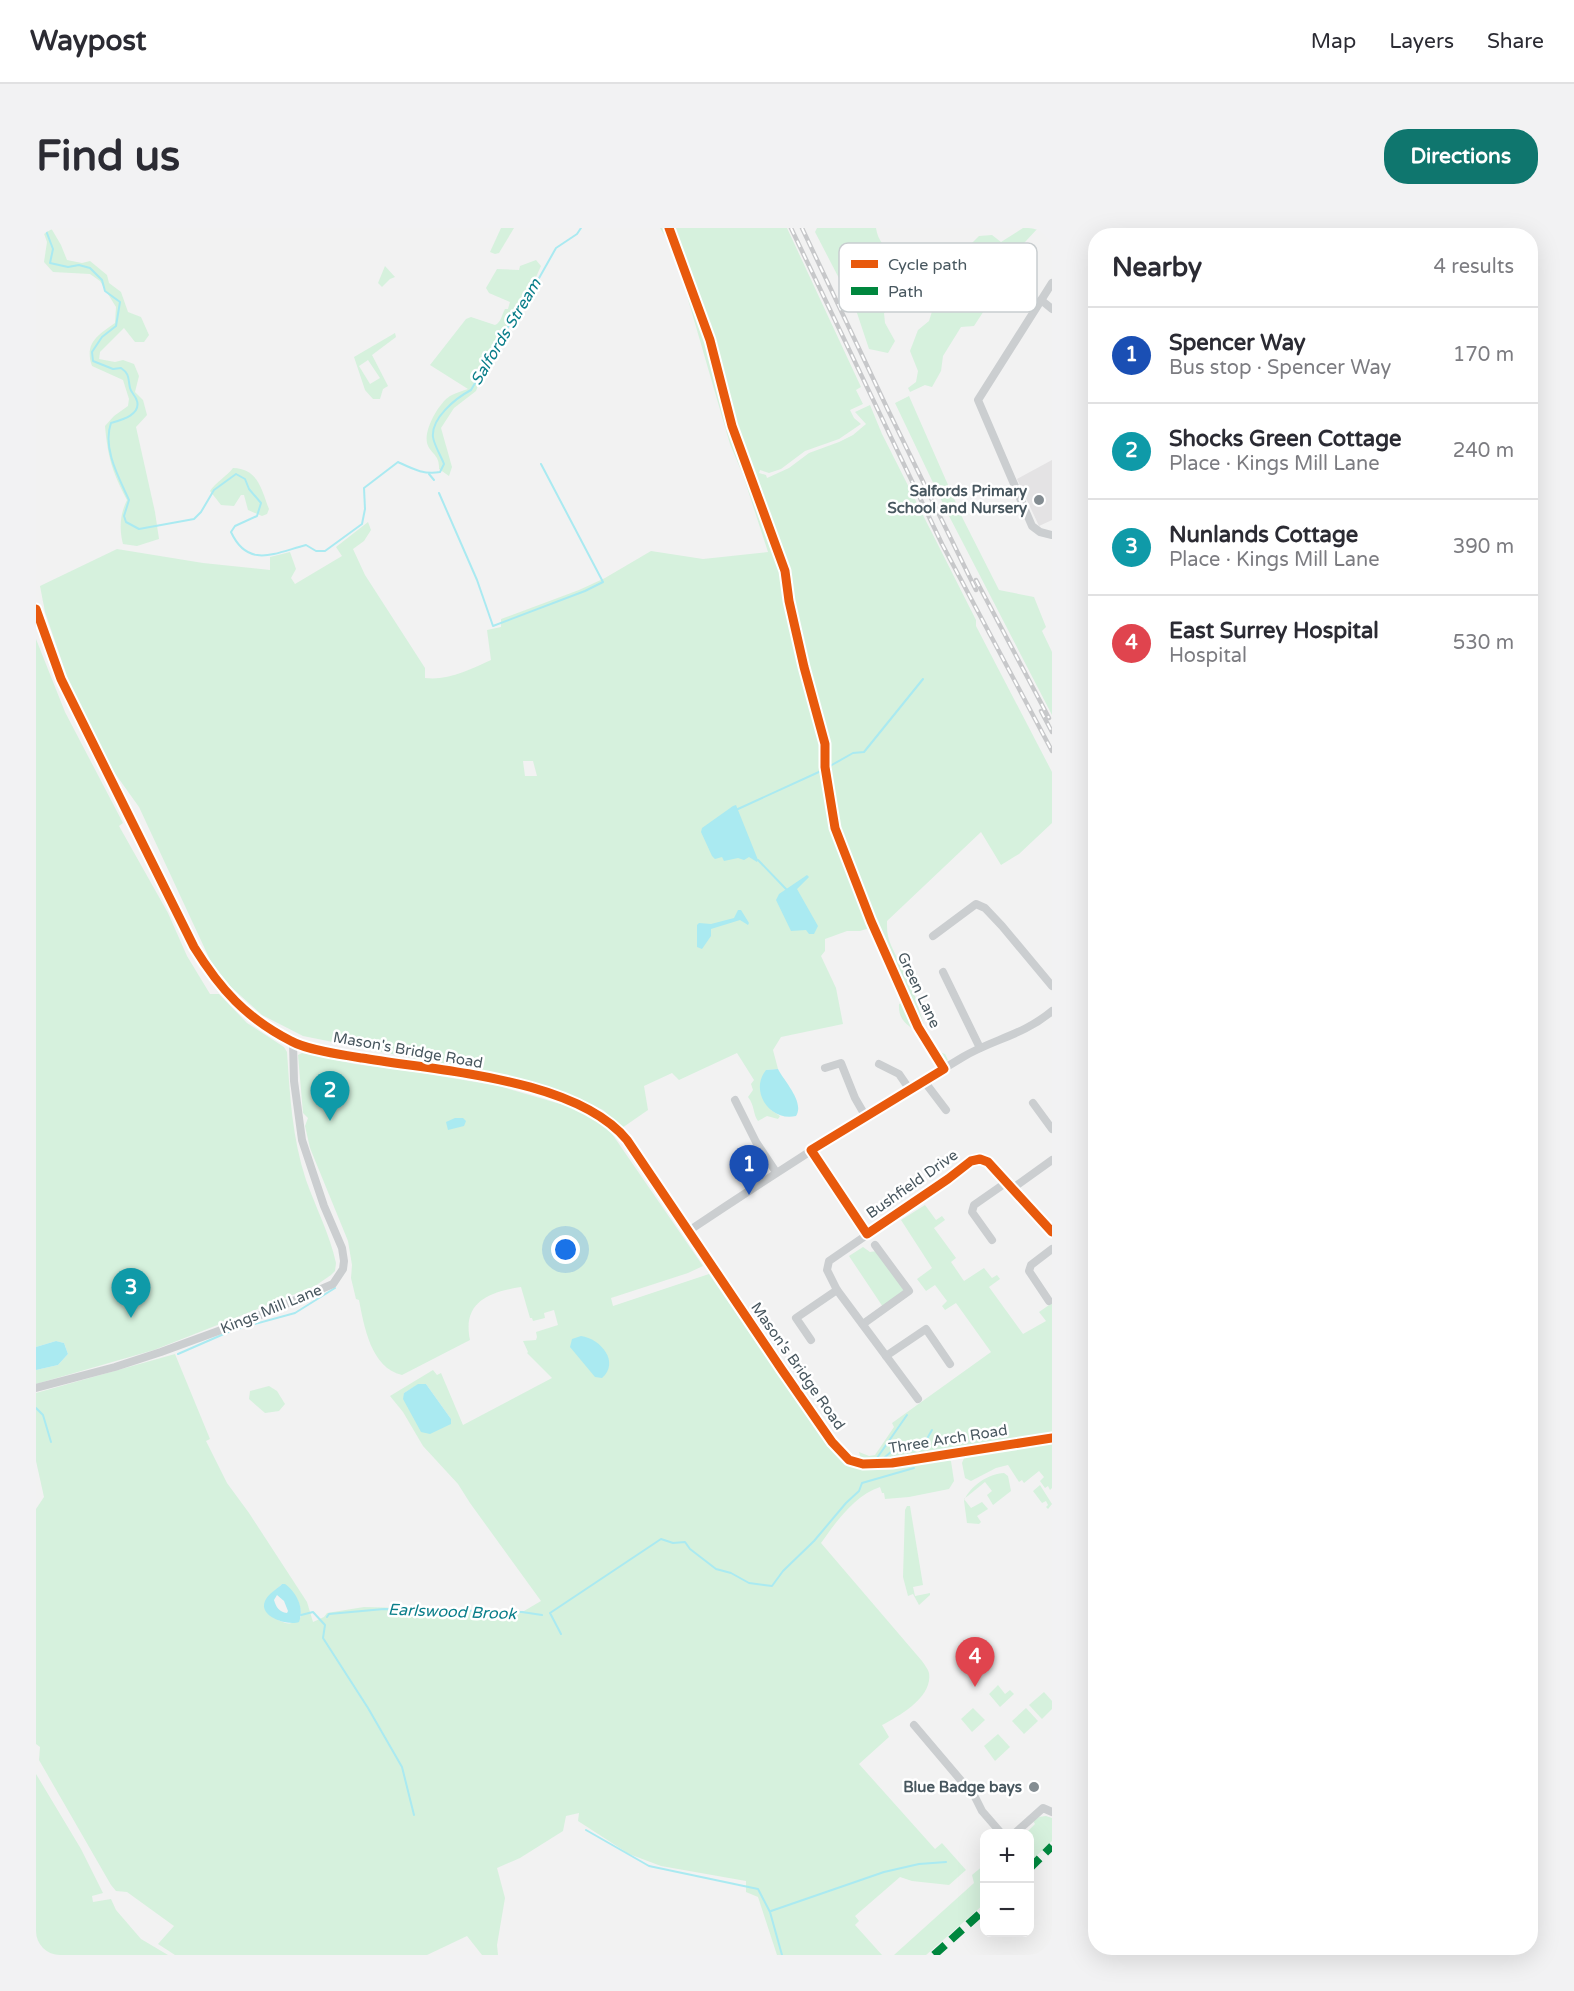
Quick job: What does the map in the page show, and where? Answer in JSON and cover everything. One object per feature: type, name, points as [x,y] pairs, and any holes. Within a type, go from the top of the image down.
[{"type":"street","points":[[1037,306],[1052,283]]},
{"type":"street","points":[[1041,300],[1052,309]]},
{"type":"street","points":[[1033,312],[978,400],[1032,526],[1040,532],[1052,535]]},
{"type":"street","name":"Mason's Bridge Road","points":[[36,609],[66,689],[194,947],[222,988],[243,1009],[293,1043],[348,1056],[532,1088],[579,1104],[602,1116],[627,1140],[687,1232],[832,1442],[849,1460]]},
{"type":"street","points":[[933,936],[976,904],[985,908],[1002,926],[1052,986]]},
{"type":"street","name":"Green Lane","points":[[871,921],[918,1027],[944,1069]]},
{"type":"street","points":[[943,972],[980,1048]]},
{"type":"street","points":[[687,1232],[776,1172],[924,1081],[980,1048],[1029,1028],[1052,1011]]},
{"type":"street","name":"Kings Mill Lane","points":[[36,1388],[161,1352],[251,1319],[333,1284],[343,1269],[342,1248],[324,1206],[302,1140],[294,1081],[293,1043]]},
{"type":"street","points":[[825,1068],[841,1063],[855,1098],[866,1117]]},
{"type":"street","points":[[879,1064],[899,1074],[910,1090]]},
{"type":"street","points":[[924,1081],[946,1110]]},
{"type":"street","points":[[735,1100],[756,1142],[776,1172]]},
{"type":"street","points":[[1033,1103],[1052,1129]]},
{"type":"street","points":[[811,1150],[867,1234]]},
{"type":"street","name":"Bushfield Drive","points":[[918,1399],[837,1290],[827,1270],[829,1261],[971,1161],[980,1159],[988,1162],[1052,1232]]},
{"type":"street","points":[[992,1240],[972,1212],[974,1205],[1052,1160]]},
{"type":"street","points":[[864,1324],[909,1291],[875,1245]]},
{"type":"street","points":[[1049,1301],[1029,1271],[1031,1265],[1052,1249]]},
{"type":"street","points":[[811,1340],[796,1318],[837,1290]]},
{"type":"street","points":[[886,1356],[926,1329],[950,1364]]},
{"type":"street","name":"Three Arch Road","points":[[849,1460],[863,1464],[892,1463],[1052,1438]]},
{"type":"street","points":[[914,1725],[975,1797],[982,1811],[998,1829]]},
{"type":"street","points":[[1019,1829],[1043,1808],[1052,1812]]},
{"type":"shaded area","name":"Salfords Primary School and Nursery","points":[[1052,460],[1052,520],[1039,526],[1017,479]]},
{"type":"green space","points":[[42,228],[51,228],[67,260],[82,263],[90,261],[107,275],[109,283],[121,292],[128,312],[141,317],[149,335],[144,342],[135,342],[124,328],[100,352],[99,359],[115,362],[123,360],[134,364],[139,376],[135,392],[143,400],[147,415],[136,427],[159,539],[137,546],[123,544],[122,516],[127,500],[112,464],[105,426],[128,406],[129,399],[123,380],[92,366],[90,358],[91,345],[94,340],[115,323],[116,307],[100,281],[90,274],[53,272],[44,262],[47,242]]},
{"type":"green space","points":[[501,228],[514,228],[499,253],[495,254],[490,252]]},
{"type":"green space","points":[[660,228],[787,228],[861,387],[856,390],[863,404],[850,410],[861,424],[839,439],[805,451],[781,469],[769,473],[760,470],[759,473],[766,475],[767,478],[789,468],[809,453],[853,435],[866,424],[855,412],[870,405],[882,434],[976,620],[976,626],[1052,772],[1052,823],[1019,854],[1001,865],[981,832],[887,921],[889,940],[914,993],[928,1035],[948,1060],[936,1067],[919,1036],[900,1015],[899,1004],[909,1000],[876,926],[860,931],[847,931],[825,939],[825,951],[821,956],[836,988],[843,1024],[781,1037],[773,1050],[778,1069],[766,1070],[771,1110],[780,1116],[778,1119],[767,1116],[758,1121],[756,1119],[748,1097],[753,1090],[751,1084],[754,1080],[737,1053],[679,1080],[672,1073],[644,1086],[648,1110],[622,1128],[603,1110],[584,1101],[521,1080],[303,1036],[262,1015],[231,987],[211,962],[139,807],[114,772],[70,685],[45,612],[40,586],[117,549],[203,563],[270,570],[270,557],[290,552],[296,569],[291,578],[295,584],[342,556],[336,547],[368,522],[371,530],[364,541],[353,549],[365,575],[425,668],[425,678],[442,678],[459,674],[491,660],[487,630],[501,627],[501,619],[579,590],[605,578],[651,551],[703,559],[768,552],[743,475],[730,444],[674,251]],"holes":[[[523,761],[533,761],[537,776],[525,776]]]},
{"type":"green space","points":[[817,228],[876,228],[882,243],[839,243],[839,278],[815,232]]},
{"type":"green space","points":[[1023,228],[1038,228],[1024,243],[972,243],[979,236],[992,235],[1001,242]]},
{"type":"green space","points":[[536,260],[541,266],[535,280],[479,368],[477,372],[481,378],[476,391],[454,408],[441,428],[452,467],[449,476],[439,469],[438,460],[428,447],[428,431],[441,404],[450,396],[468,389],[430,365],[466,319],[471,317],[495,325],[505,309],[508,309],[510,302],[489,293],[486,288],[497,269],[519,270],[520,266]]},
{"type":"green space","points":[[385,266],[395,277],[382,287],[378,283]]},
{"type":"green space","points":[[885,312],[885,323],[895,341],[888,353],[869,349],[857,313]]},
{"type":"green space","points":[[932,312],[983,312],[974,326],[961,327],[943,356],[941,371],[932,387],[925,385],[910,392],[908,388],[916,382],[918,371],[910,351],[918,330],[929,321]]},
{"type":"green space","points":[[395,333],[396,337],[372,355],[388,386],[383,389],[380,399],[373,399],[365,390],[354,357]],"holes":[[[368,360],[380,378],[370,384],[359,366]]]},
{"type":"green space","points":[[909,396],[963,519],[999,590],[1034,597],[1046,627],[1042,631],[1052,652],[1052,715],[948,514],[895,403]]},
{"type":"green space","points":[[233,468],[248,472],[257,481],[269,509],[267,514],[262,516],[248,510],[244,495],[241,495],[234,506],[221,505],[210,491]]},
{"type":"green space","points":[[36,639],[65,712],[123,823],[119,826],[168,913],[187,956],[210,994],[219,994],[247,1023],[284,1047],[287,1052],[292,1116],[301,1164],[327,1232],[336,1263],[335,1271],[315,1286],[154,1350],[36,1384],[36,1370],[58,1365],[68,1354],[64,1343],[56,1341],[36,1347]]},
{"type":"green space","points":[[302,1053],[355,1064],[499,1086],[574,1108],[608,1128],[703,1266],[611,1298],[613,1306],[709,1274],[828,1447],[831,1447],[840,1458],[852,1466],[872,1469],[898,1467],[946,1458],[951,1461],[954,1481],[949,1489],[885,1499],[880,1487],[854,1503],[821,1543],[922,1661],[929,1673],[929,1682],[920,1698],[905,1711],[882,1725],[889,1737],[859,1764],[935,1849],[942,1843],[966,1870],[949,1885],[912,1881],[900,1877],[855,1916],[859,1921],[855,1925],[882,1955],[777,1955],[758,1897],[746,1892],[746,1881],[661,1866],[629,1854],[578,1821],[579,1813],[566,1816],[563,1831],[520,1858],[497,1868],[505,1898],[497,1945],[498,1955],[482,1955],[467,1936],[427,1955],[175,1955],[158,1944],[174,1926],[127,1892],[116,1891],[111,1885],[39,1760],[40,1747],[36,1744],[36,1509],[44,1497],[36,1461],[36,1393],[175,1354],[210,1439],[206,1441],[227,1483],[307,1602],[313,1622],[327,1613],[364,1607],[524,1611],[541,1601],[458,1484],[423,1446],[403,1412],[390,1396],[433,1370],[437,1375],[441,1373],[463,1425],[552,1378],[527,1353],[523,1341],[536,1340],[536,1332],[558,1325],[554,1310],[544,1313],[545,1318],[533,1321],[530,1318],[521,1287],[498,1292],[480,1301],[474,1308],[470,1316],[470,1340],[402,1375],[391,1371],[383,1364],[371,1345],[363,1322],[359,1300],[356,1299],[351,1278],[352,1265],[348,1241],[310,1148],[305,1126],[308,1118],[303,1113],[298,1055]],"holes":[[[419,1384],[426,1384],[451,1419],[404,1393]],[[282,1584],[294,1593],[299,1602],[301,1617],[295,1622],[285,1623],[278,1620],[270,1595]]]},
{"type":"green space","points":[[925,1205],[936,1220],[942,1216],[945,1220],[934,1228],[956,1258],[951,1262],[964,1281],[984,1268],[992,1278],[997,1275],[1000,1279],[989,1287],[1023,1334],[1046,1321],[1039,1312],[1052,1303],[1052,1434],[894,1459],[861,1460],[859,1452],[869,1456],[875,1455],[894,1427],[892,1423],[991,1352],[956,1303],[945,1310],[942,1306],[947,1301],[935,1285],[926,1291],[917,1279],[932,1268],[901,1220]]},
{"type":"green space","points":[[863,1247],[870,1252],[877,1251],[903,1289],[903,1292],[883,1307],[849,1256]]},
{"type":"green space","points":[[269,1386],[277,1391],[285,1404],[279,1411],[265,1413],[249,1399],[250,1391]]},
{"type":"green space","points":[[1052,1441],[1052,1488],[1050,1490],[1048,1486],[1045,1488],[1040,1481],[1044,1477],[1039,1471],[1024,1483],[1022,1480],[1019,1482],[1008,1465],[996,1468],[971,1481],[965,1478],[962,1463],[968,1454]]},
{"type":"green space","points":[[1004,1473],[1008,1476],[1011,1491],[993,1505],[987,1495],[992,1491],[985,1482],[966,1498],[975,1486],[986,1478]]},
{"type":"green space","points":[[1040,1485],[1052,1504],[1048,1509],[1046,1501],[1042,1503],[1033,1491]]},
{"type":"green space","points":[[965,1500],[971,1508],[982,1502],[988,1509],[977,1516],[981,1522],[979,1524],[967,1523]]},
{"type":"green space","points":[[907,1506],[910,1506],[923,1585],[913,1587],[915,1596],[930,1593],[919,1605],[913,1594],[908,1596],[903,1577]]},
{"type":"green space","points":[[998,1685],[1005,1694],[1010,1690],[1014,1694],[1000,1707],[989,1694]]},
{"type":"green space","points":[[1044,1692],[1052,1701],[1052,1709],[1042,1719],[1029,1705]]},
{"type":"green space","points":[[973,1708],[985,1720],[972,1732],[961,1719]]},
{"type":"green space","points":[[1026,1708],[1038,1721],[1024,1734],[1012,1721]]},
{"type":"green space","points":[[998,1734],[1010,1747],[995,1761],[984,1746]]},
{"type":"green space","points":[[36,1774],[81,1849],[103,1893],[92,1896],[93,1902],[111,1899],[116,1910],[141,1939],[168,1955],[36,1955]]},
{"type":"green space","points":[[1039,1817],[1052,1818],[1052,1841],[1034,1858],[1034,1829],[1030,1829],[1035,1824],[1033,1821]]},
{"type":"green space","points":[[980,1868],[980,1908],[926,1955],[894,1955],[974,1883],[972,1875]]},
{"type":"water","points":[[736,805],[757,862],[749,857],[744,860],[738,858],[724,861],[722,857],[715,859],[701,832],[702,828]]},
{"type":"water","points":[[807,875],[809,877],[797,889],[818,926],[814,934],[809,934],[806,930],[791,931],[776,900],[779,894]]},
{"type":"water","points":[[738,910],[741,910],[748,925],[740,920],[711,929],[711,936],[702,949],[697,947],[697,925],[699,923],[711,924],[734,918]]},
{"type":"water","points":[[778,1069],[796,1098],[798,1110],[796,1116],[787,1117],[771,1110],[761,1095],[761,1078],[766,1070]]},
{"type":"water","points":[[455,1118],[463,1118],[466,1121],[464,1126],[448,1130],[446,1122]]},
{"type":"water","points":[[581,1336],[601,1346],[609,1358],[607,1372],[602,1378],[595,1377],[570,1347],[572,1339]]},
{"type":"water","points":[[56,1341],[64,1343],[68,1354],[58,1365],[36,1370],[36,1347]]},
{"type":"water","points":[[418,1384],[426,1384],[451,1419],[451,1424],[430,1434],[421,1432],[403,1399],[404,1393]]},
{"type":"water","points":[[285,1584],[296,1596],[301,1611],[299,1622],[288,1623],[275,1619],[266,1612],[264,1607],[266,1598]],"holes":[[[277,1595],[284,1601],[288,1611],[287,1613],[278,1609],[274,1600]]]},
{"type":"waterway","name":"Salfords Stream","points":[[45,228],[53,249],[50,263],[90,268],[102,280],[105,291],[120,302],[116,326],[102,337],[92,352],[93,361],[113,369],[121,368],[126,372],[137,401],[136,410],[125,418],[111,423],[109,433],[110,453],[129,500],[124,516],[126,522],[139,529],[194,519],[214,490],[236,474],[245,479],[249,489],[261,503],[257,516],[235,526],[231,532],[238,544],[246,551],[263,555],[306,545],[316,551],[325,551],[362,524],[365,509],[364,488],[398,462],[424,472],[440,472],[444,464],[433,437],[433,430],[440,416],[452,403],[471,390],[556,248],[577,234],[581,228]]},
{"type":"waterway","points":[[439,493],[477,580],[493,626],[603,582],[541,464]]},
{"type":"waterway","name":"Salfords Stream","points":[[429,474],[434,480]]},
{"type":"waterway","points":[[830,766],[853,753],[864,752],[923,679]]},
{"type":"waterway","points":[[738,809],[821,771]]},
{"type":"waterway","points":[[758,860],[786,889]]},
{"type":"waterway","points":[[178,1354],[233,1330],[295,1313],[335,1288]]},
{"type":"waterway","points":[[36,1408],[43,1415],[51,1442]]},
{"type":"waterway","points":[[907,1415],[877,1458],[884,1458],[892,1451],[923,1449]]},
{"type":"waterway","name":"Earlswood Brook","points":[[924,1444],[932,1430]]},
{"type":"waterway","name":"Earlswood Brook","points":[[561,1634],[550,1613],[661,1539],[673,1543],[685,1542],[690,1549],[716,1569],[731,1573],[749,1583],[772,1586],[783,1571],[814,1541],[859,1491],[862,1483],[914,1468]]},
{"type":"waterway","name":"Earlswood Brook","points":[[327,1617],[329,1614],[384,1609],[522,1612],[542,1615]]},
{"type":"waterway","points":[[301,1615],[313,1612],[325,1625],[323,1638],[368,1708],[402,1767],[414,1815]]},
{"type":"waterway","points":[[586,1830],[649,1866],[758,1889],[770,1912],[782,1955]]},
{"type":"waterway","points":[[771,1911],[884,1872],[919,1864],[946,1862]]},
{"type":"railway","points":[[791,228],[942,544],[1052,751]]},
{"type":"railway","points":[[802,228],[839,306]]},
{"type":"railway","points":[[842,312],[976,590]]},
{"type":"railway","points":[[976,580],[1049,718]]},
{"type":"railway","points":[[1041,711],[1052,732]]},
{"type":"marked path","points":[[1034,1864],[1052,1846]]},
{"type":"marked path","points":[[934,1955],[980,1914]]},
{"type":"cycle path","points":[[669,228],[710,340],[732,426],[785,571],[789,601],[804,667],[825,744],[825,767],[835,828],[871,921],[918,1027],[944,1069],[811,1150],[867,1234],[971,1161],[980,1159],[988,1162],[1052,1232]]},
{"type":"cycle path","points":[[36,609],[61,679],[194,947],[224,989],[247,1012],[275,1032],[306,1047],[504,1081],[541,1090],[575,1103],[604,1119],[627,1140],[782,1370],[832,1442],[849,1460],[863,1464],[892,1463],[1052,1438]]},
{"type":"place","name":"Salfords Primary School and Nursery","points":[[1039,500]]},
{"type":"place","name":"Shocks Green Cottage","points":[[330,1121]]},
{"type":"place","name":"Spencer Way","points":[[749,1195]]},
{"type":"place","name":"Nunlands Cottage","points":[[131,1318]]},
{"type":"place","name":"East Surrey Hospital","points":[[975,1687]]},
{"type":"place","name":"Blue Badge bays","points":[[1034,1787]]}]
